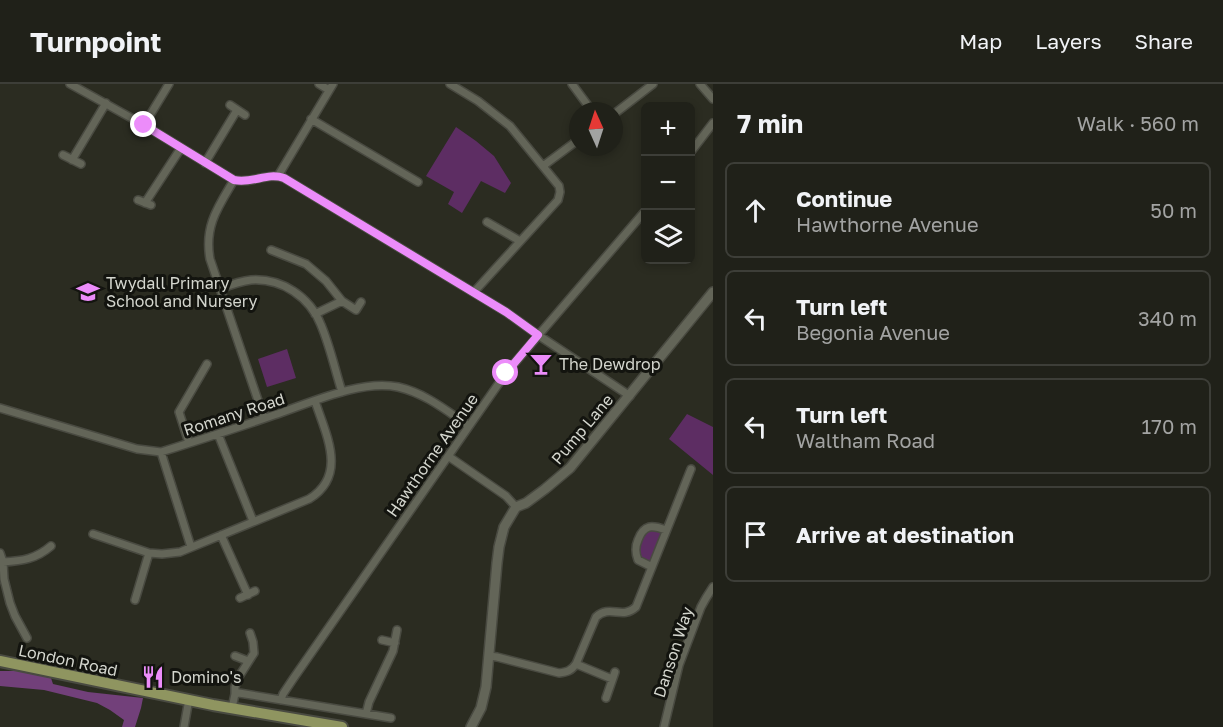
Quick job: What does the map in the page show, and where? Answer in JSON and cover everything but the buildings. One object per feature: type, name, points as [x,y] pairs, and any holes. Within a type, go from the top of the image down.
[{"type":"main road","name":"London Road","points":[[0,661],[337,727]]},
{"type":"street","points":[[70,84],[144,125],[234,180],[243,182],[278,176],[284,178],[506,312],[630,396]]},
{"type":"street","points":[[144,125],[168,84]]},
{"type":"street","points":[[278,176],[331,87],[319,84]]},
{"type":"street","points":[[450,84],[478,101],[510,126],[559,186],[558,200],[474,292]]},
{"type":"street","points":[[572,84],[585,102]]},
{"type":"street","points":[[623,107],[653,84]]},
{"type":"street","points":[[700,84],[713,99]]},
{"type":"street","points":[[72,160],[106,103]]},
{"type":"street","points":[[230,105],[245,115]]},
{"type":"street","points":[[205,163],[237,110]]},
{"type":"street","points":[[311,119],[418,182]]},
{"type":"street","points":[[695,146],[713,123]]},
{"type":"street","points":[[543,166],[569,147]]},
{"type":"street","points":[[145,203],[181,148]]},
{"type":"street","points":[[63,155],[81,164]]},
{"type":"street","points":[[234,180],[214,216],[207,246],[219,289],[264,418]]},
{"type":"street","name":"Hawthorne Avenue","points":[[281,700],[293,679],[506,373],[641,215]]},
{"type":"street","points":[[487,222],[520,241]]},
{"type":"street","points":[[271,250],[306,264],[326,281],[342,301],[356,310],[361,302]]},
{"type":"street","points":[[219,289],[251,280],[276,283],[291,289],[305,300],[321,324],[342,392]]},
{"type":"street","name":"Pump Lane","points":[[516,507],[531,500],[566,473],[713,292]]},
{"type":"street","points":[[315,314],[342,301]]},
{"type":"street","points":[[189,443],[179,412],[207,364]]},
{"type":"street","name":"Romany Road","points":[[0,408],[137,449],[161,452],[342,392],[369,386],[398,387],[425,396],[470,426]]},
{"type":"street","points":[[93,534],[149,553],[180,552],[309,499],[318,493],[328,478],[332,461],[330,446],[315,401]]},
{"type":"street","points":[[218,434],[253,521]]},
{"type":"street","points":[[161,452],[191,547]]},
{"type":"street","points":[[448,456],[506,496],[516,507],[504,527],[499,547],[487,680],[481,708],[471,727]]},
{"type":"street","points":[[489,656],[559,673],[567,672],[576,664],[596,617],[600,613],[607,611],[623,613],[632,611],[636,607],[691,469]]},
{"type":"street","points":[[652,567],[638,560],[635,551],[636,542],[642,530],[648,527],[666,530]]},
{"type":"street","points":[[220,535],[251,593],[240,598]]},
{"type":"street","points":[[3,562],[32,559],[51,546]]},
{"type":"street","points":[[0,553],[3,562],[2,580],[15,616],[27,638]]},
{"type":"street","points":[[135,600],[149,553]]},
{"type":"street","name":"Danson Way","points":[[664,727],[679,665],[702,608],[713,588]]},
{"type":"street","points":[[366,714],[369,702],[392,655],[397,630]]},
{"type":"street","points":[[232,708],[237,680],[254,653],[250,633]]},
{"type":"street","points":[[382,640],[395,643]]},
{"type":"street","points":[[235,656],[248,661]]},
{"type":"street","points":[[576,664],[613,675],[606,698]]},
{"type":"street","points":[[235,693],[391,718]]},
{"type":"street","points":[[184,727],[189,699]]},
{"type":"shaded area","points":[[456,127],[494,156],[511,183],[505,193],[481,181],[462,213],[448,204],[454,192],[426,176]]},
{"type":"shaded area","points":[[287,349],[296,378],[267,387],[258,359]]},
{"type":"shaded area","points":[[687,414],[713,427],[713,475],[669,439]]},
{"type":"shaded area","points":[[648,527],[666,530],[652,567],[638,560],[636,542]]},
{"type":"shaded area","points":[[0,671],[17,671],[51,678],[53,684],[88,692],[143,698],[135,727],[122,727],[124,720],[97,703],[44,690],[0,686]]},
{"type":"place","name":"Twydall Primary School and Nursery","points":[[88,292]]},
{"type":"place","name":"The Dewdrop","points":[[541,364]]},
{"type":"place","name":"Domino's","points":[[153,677]]},
{"type":"route","points":[[144,125],[234,180],[243,182],[273,176],[284,178],[506,312],[538,335],[506,373]]}]
